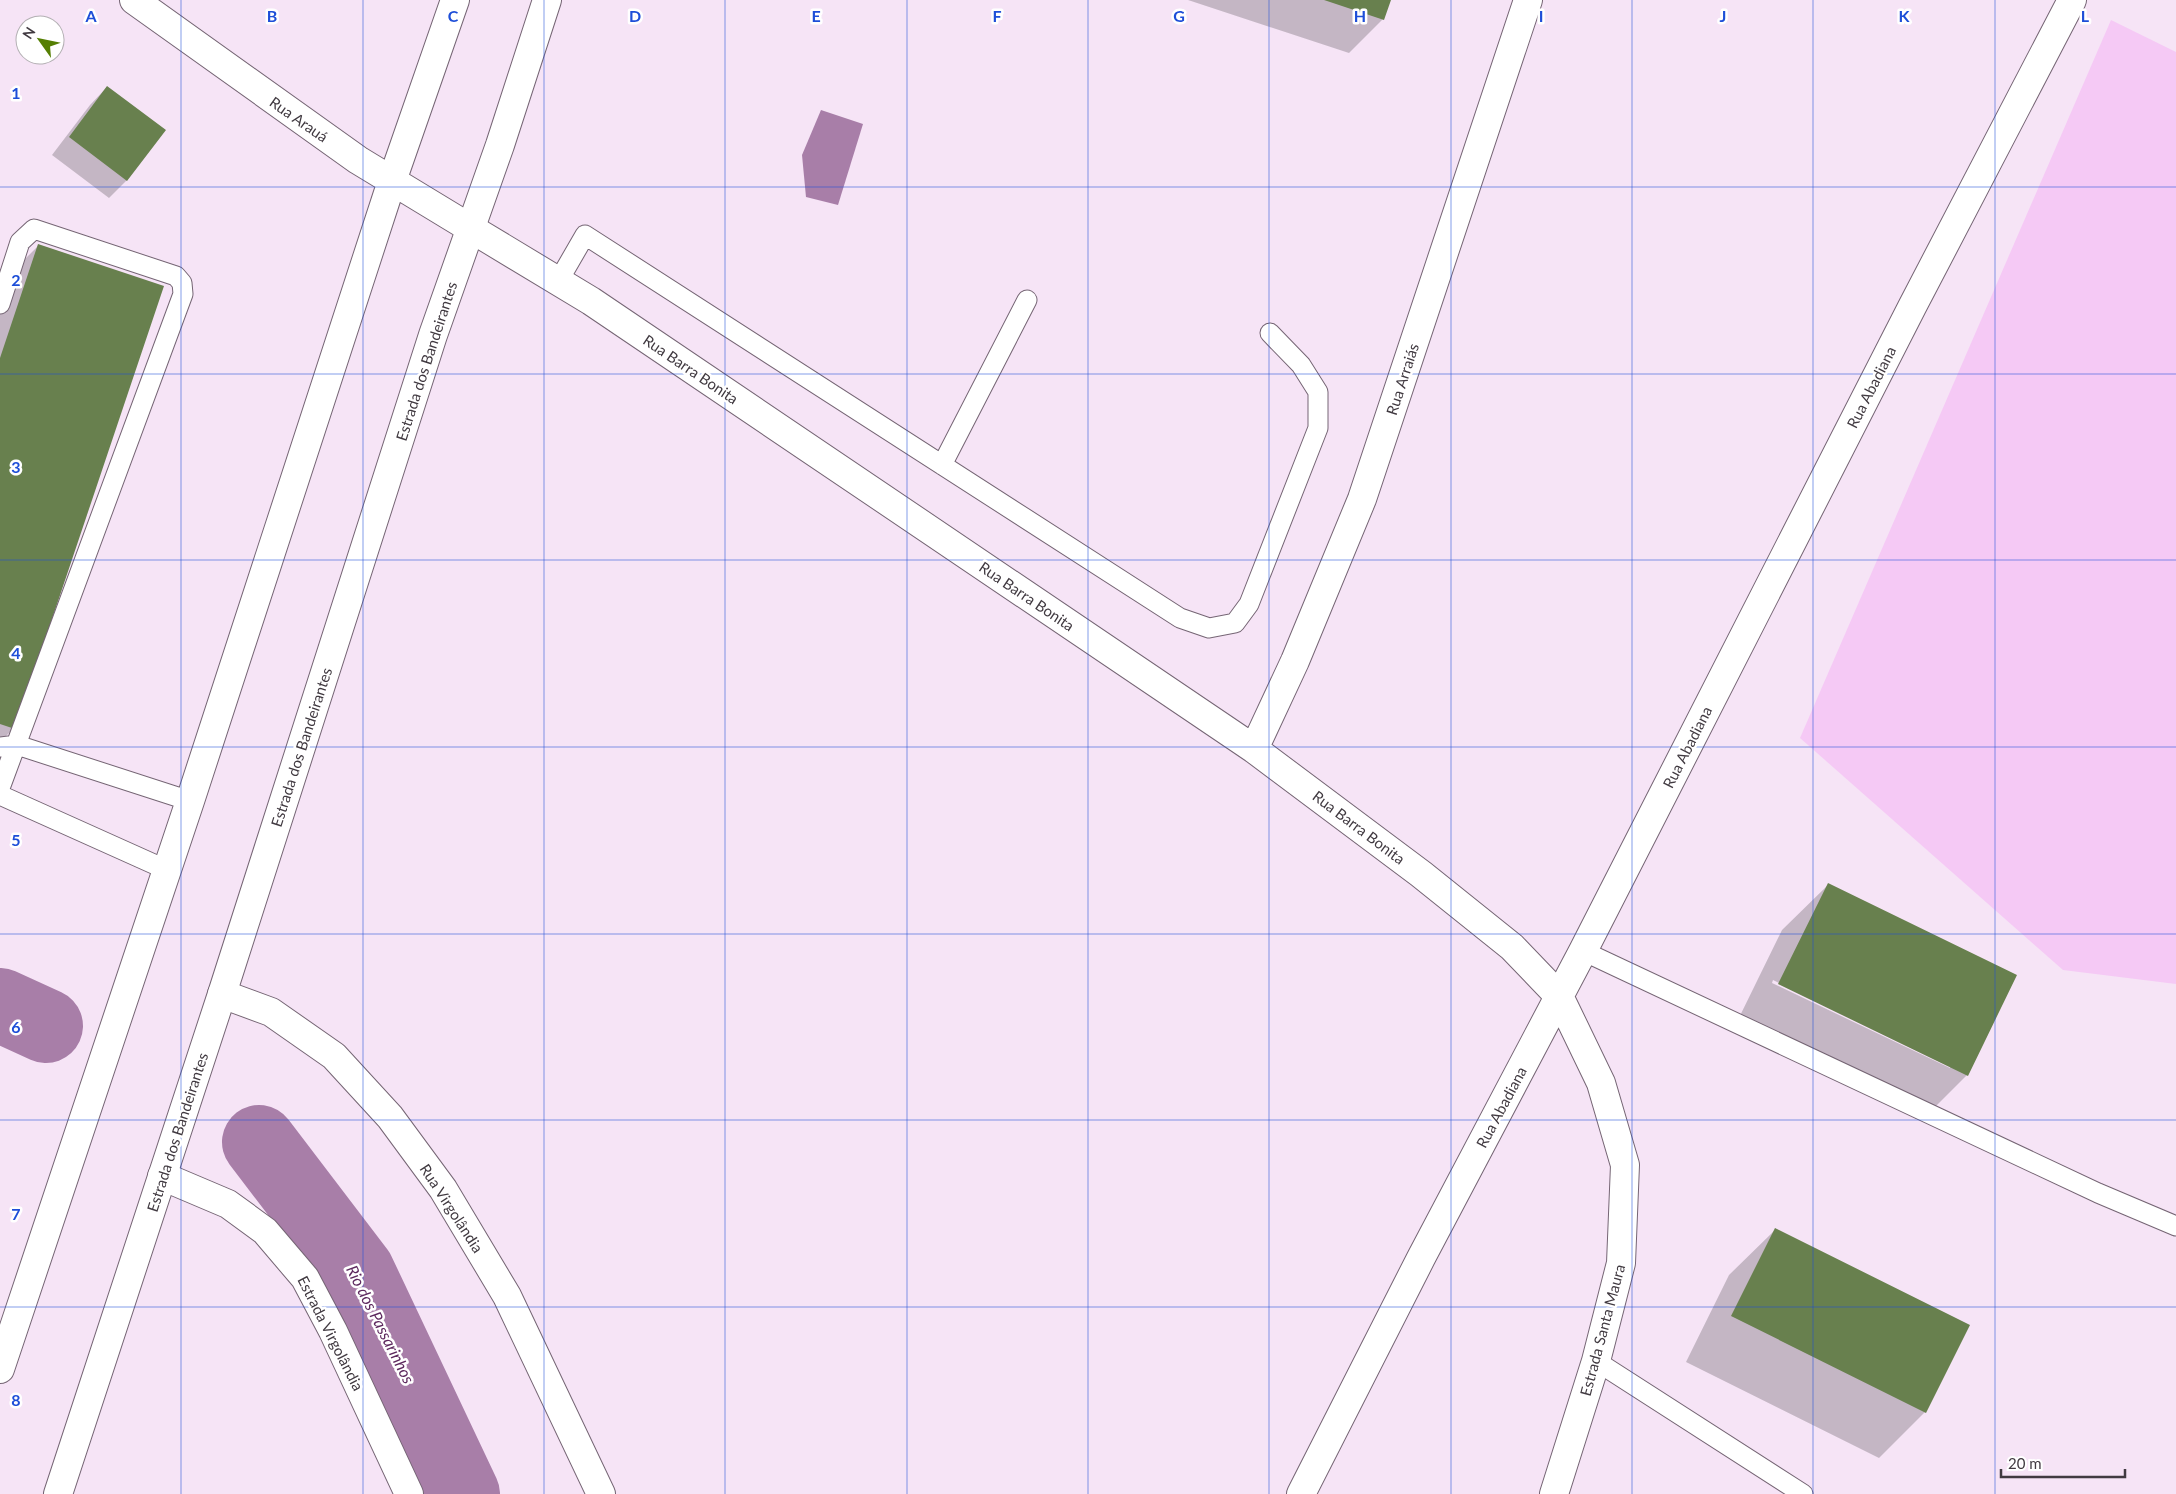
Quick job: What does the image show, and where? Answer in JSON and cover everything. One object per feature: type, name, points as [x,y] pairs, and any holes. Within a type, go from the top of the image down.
[{"type":"street","name":"Rua Arauá","points":[[134,0],[307,126],[392,181],[470,228]]},
{"type":"street","points":[[0,1369],[190,801],[392,181],[455,0]]},
{"type":"street","name":"Estrada dos Bandeirantes","points":[[58,1494],[222,994],[433,336],[547,0]]},
{"type":"street","name":"Rua Arraiás","points":[[1254,749],[1295,661],[1362,498],[1528,0]]},
{"type":"street","name":"Rua Abadiana","points":[[1301,1494],[1421,1258],[1584,951],[1907,316],[2072,0]]},
{"type":"street","name":"Rua Barra Bonita","points":[[470,228],[559,280],[1254,749],[1421,874],[1504,940],[1559,996]]},
{"type":"street","name":"Rua Virgolândia","points":[[222,994],[271,1012],[334,1056],[390,1117],[443,1189],[507,1296],[601,1494]]},
{"type":"street","name":"Estrada Santa Maura","points":[[1554,1494],[1596,1362],[1621,1263],[1625,1165],[1601,1083],[1559,996]]},
{"type":"street","name":"Estrada Virgolândia","points":[[162,1176],[228,1204],[265,1230],[305,1278],[333,1331],[409,1494]]},
{"type":"lane","points":[[0,304],[3,281],[20,242],[34,229],[176,276],[182,284],[183,294],[9,746],[0,788]]},
{"type":"lane","points":[[559,280],[584,235],[1180,618],[1210,628],[1235,623],[1249,604],[1318,428],[1318,392],[1301,365],[1270,333]]},
{"type":"lane","points":[[942,465],[1027,300]]},
{"type":"lane","points":[[9,746],[190,801]]},
{"type":"lane","points":[[0,795],[166,870]]},
{"type":"lane","points":[[1584,951],[2098,1194],[2176,1226]]},
{"type":"lane","points":[[1596,1362],[1803,1494]]},
{"type":"shaded area","points":[[2111,20],[2176,52],[2176,984],[2063,970],[1800,738]]},
{"type":"shaded area","points":[[821,110],[863,124],[838,205],[806,197],[802,155]]},
{"type":"building","points":[[1324,0],[1391,0],[1384,20]]},
{"type":"building","points":[[107,86],[166,130],[127,181],[69,137]]},
{"type":"building","points":[[38,244],[164,286],[15,729],[0,724],[0,358]]},
{"type":"building","points":[[1828,883],[2017,975],[1968,1076],[1778,984]]},
{"type":"building","points":[[1775,1228],[1970,1325],[1926,1413],[1731,1316]]},
{"type":"waterway","points":[[0,1005],[46,1026]]},
{"type":"waterway","name":"Rio dos Passarinhos","points":[[259,1142],[358,1272],[463,1494]]}]
